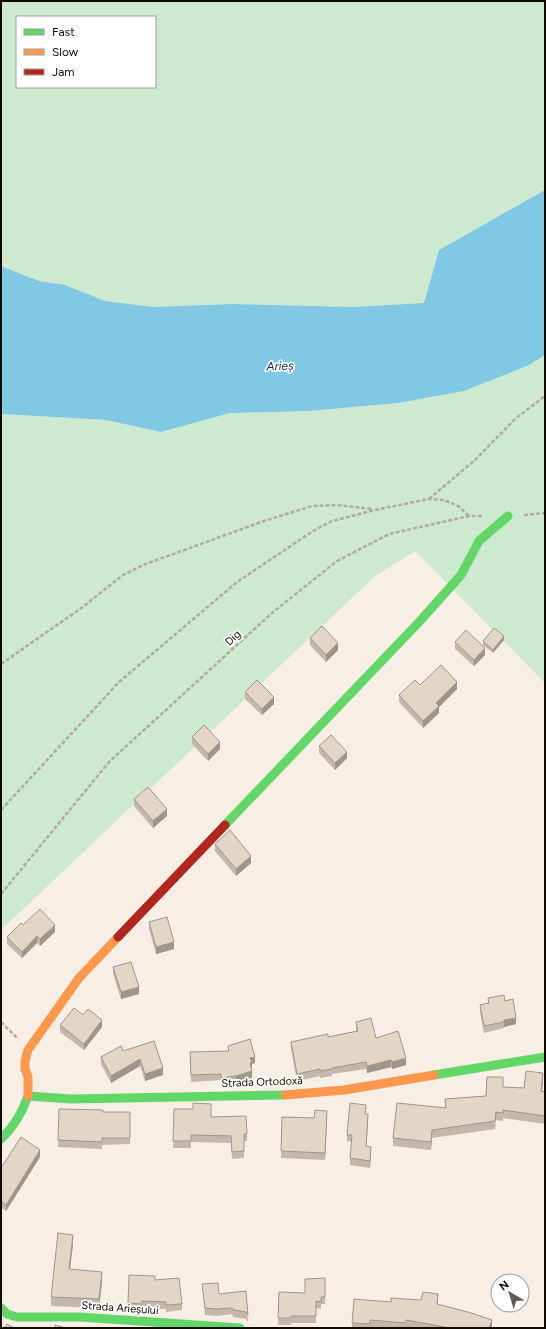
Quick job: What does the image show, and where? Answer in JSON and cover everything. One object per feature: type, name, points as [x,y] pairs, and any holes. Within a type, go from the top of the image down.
[{"type":"street","points":[[1,1139],[7,1134],[23,1112],[28,1096],[25,1061],[28,1050],[79,978],[420,620],[461,575],[479,541],[508,516]]},
{"type":"street","name":"Strada Ortodoxă","points":[[28,1096],[71,1099],[285,1095],[344,1090],[545,1057]]},
{"type":"street","name":"Strada Arieșului","points":[[1,1308],[7,1314],[17,1317],[80,1317],[240,1328]]},
{"type":"path","points":[[429,499],[475,460],[515,419],[545,396]]},
{"type":"path","points":[[1,810],[119,682],[237,582],[313,531],[332,522],[375,510],[429,499],[444,500],[458,506],[469,516]]},
{"type":"path","points":[[1,664],[80,609],[123,575],[143,565],[264,521],[312,506],[336,505],[375,510]]},
{"type":"path","name":"Dig","points":[[1,894],[109,762],[272,613],[337,560],[389,534],[469,516],[508,516],[545,513]]},
{"type":"path","points":[[1,1022],[28,1050]]},
{"type":"green space","points":[[1,1],[545,1],[545,190],[439,250],[424,303],[352,307],[231,304],[153,307],[105,301],[65,285],[39,281],[1,266]]},
{"type":"green space","points":[[545,355],[545,683],[415,551],[374,577],[1,930],[1,414],[106,420],[161,432],[230,413],[309,411],[398,403],[464,391],[527,366]]},
{"type":"water","name":"Arieș","points":[[545,190],[545,355],[527,366],[464,391],[398,403],[309,411],[230,413],[161,432],[106,420],[1,414],[1,266],[39,281],[65,285],[105,301],[153,307],[231,304],[352,307],[424,303],[439,250]]},
{"type":"building","points":[[322,626],[338,643],[326,655],[310,638]]},
{"type":"building","points":[[494,628],[504,636],[493,650],[483,641]]},
{"type":"building","points":[[466,630],[485,648],[474,660],[455,642]]},
{"type":"building","points":[[441,665],[457,682],[436,703],[439,706],[423,721],[399,695],[415,680],[420,685]]},
{"type":"building","points":[[257,680],[274,697],[262,709],[245,692]]},
{"type":"building","points":[[204,725],[220,742],[208,754],[192,737]]},
{"type":"building","points":[[331,735],[347,752],[335,763],[319,746]]},
{"type":"building","points":[[148,787],[167,809],[153,821],[134,799]]},
{"type":"building","points":[[230,830],[251,856],[236,869],[215,844]]},
{"type":"building","points":[[40,909],[55,925],[40,939],[37,936],[22,952],[7,937],[21,923],[23,925]]},
{"type":"building","points":[[167,917],[174,942],[156,947],[149,922]]},
{"type":"building","points":[[131,962],[139,987],[121,992],[113,967]]},
{"type":"building","points":[[504,995],[505,1001],[513,999],[516,1018],[484,1026],[480,1005],[489,1003],[488,998]]},
{"type":"building","points":[[74,1008],[83,1015],[88,1009],[102,1020],[84,1044],[60,1025]]},
{"type":"building","points":[[371,1018],[376,1038],[398,1031],[406,1058],[367,1066],[366,1062],[297,1074],[291,1042],[328,1034],[328,1037],[358,1031],[356,1022]]},
{"type":"building","points":[[250,1039],[255,1057],[250,1058],[252,1062],[250,1063],[252,1071],[236,1076],[221,1078],[221,1074],[191,1075],[190,1052],[229,1051],[228,1046]]},
{"type":"building","points":[[154,1041],[163,1068],[145,1074],[140,1059],[111,1076],[101,1057],[121,1046],[123,1051]]},
{"type":"building","points":[[526,1071],[543,1073],[541,1091],[545,1092],[545,1116],[503,1110],[503,1113],[496,1112],[495,1121],[432,1130],[431,1142],[393,1138],[397,1103],[446,1108],[445,1099],[486,1096],[487,1077],[503,1077],[503,1087],[524,1088]]},
{"type":"building","points":[[193,1103],[211,1104],[211,1117],[246,1116],[247,1134],[244,1134],[244,1151],[232,1152],[231,1136],[191,1135],[191,1141],[173,1141],[174,1109],[193,1109]]},
{"type":"building","points":[[350,1103],[366,1105],[365,1114],[368,1114],[366,1146],[371,1147],[370,1161],[350,1158],[352,1135],[347,1135]]},
{"type":"building","points":[[59,1109],[130,1112],[130,1138],[102,1138],[102,1142],[58,1140]]},
{"type":"building","points":[[315,1110],[327,1111],[325,1153],[281,1151],[282,1117],[314,1118]]},
{"type":"building","points":[[21,1137],[40,1150],[6,1205],[1,1201],[1,1168]]},
{"type":"building","points":[[58,1233],[73,1235],[69,1269],[102,1272],[99,1299],[51,1297]]},
{"type":"building","points":[[129,1275],[155,1276],[155,1280],[179,1278],[182,1304],[166,1305],[166,1302],[142,1301],[142,1304],[128,1303]]},
{"type":"building","points":[[325,1278],[325,1297],[321,1297],[321,1302],[316,1301],[316,1316],[291,1316],[291,1318],[278,1318],[279,1292],[305,1293],[305,1279]]},
{"type":"building","points":[[218,1283],[219,1294],[246,1291],[248,1315],[246,1312],[233,1310],[232,1308],[205,1308],[202,1284]]},
{"type":"building","points":[[423,1292],[438,1294],[437,1304],[492,1320],[489,1328],[444,1328],[445,1327],[406,1320],[406,1323],[370,1320],[370,1324],[352,1323],[354,1299],[391,1302],[391,1298],[421,1300]]},
{"type":"building","points":[[7,1324],[14,1328],[5,1328]]},
{"type":"building","points":[[55,1325],[66,1328],[55,1328]]},
{"type":"traffic: fast","points":[[225,825],[420,621],[461,575],[479,541],[508,516]]},
{"type":"traffic: fast","points":[[434,1075],[545,1057]]},
{"type":"traffic: fast","points":[[1,1139],[10,1130],[17,1119],[28,1096],[71,1099],[285,1095]]},
{"type":"traffic: fast","points":[[1,1308],[7,1314],[17,1317],[80,1317],[240,1328]]},
{"type":"traffic: slow","points":[[28,1096],[28,1077],[25,1069],[25,1061],[28,1050],[79,978],[118,937]]},
{"type":"traffic: slow","points":[[285,1095],[344,1090],[434,1075]]},
{"type":"traffic: jam","points":[[118,937],[225,825]]}]
